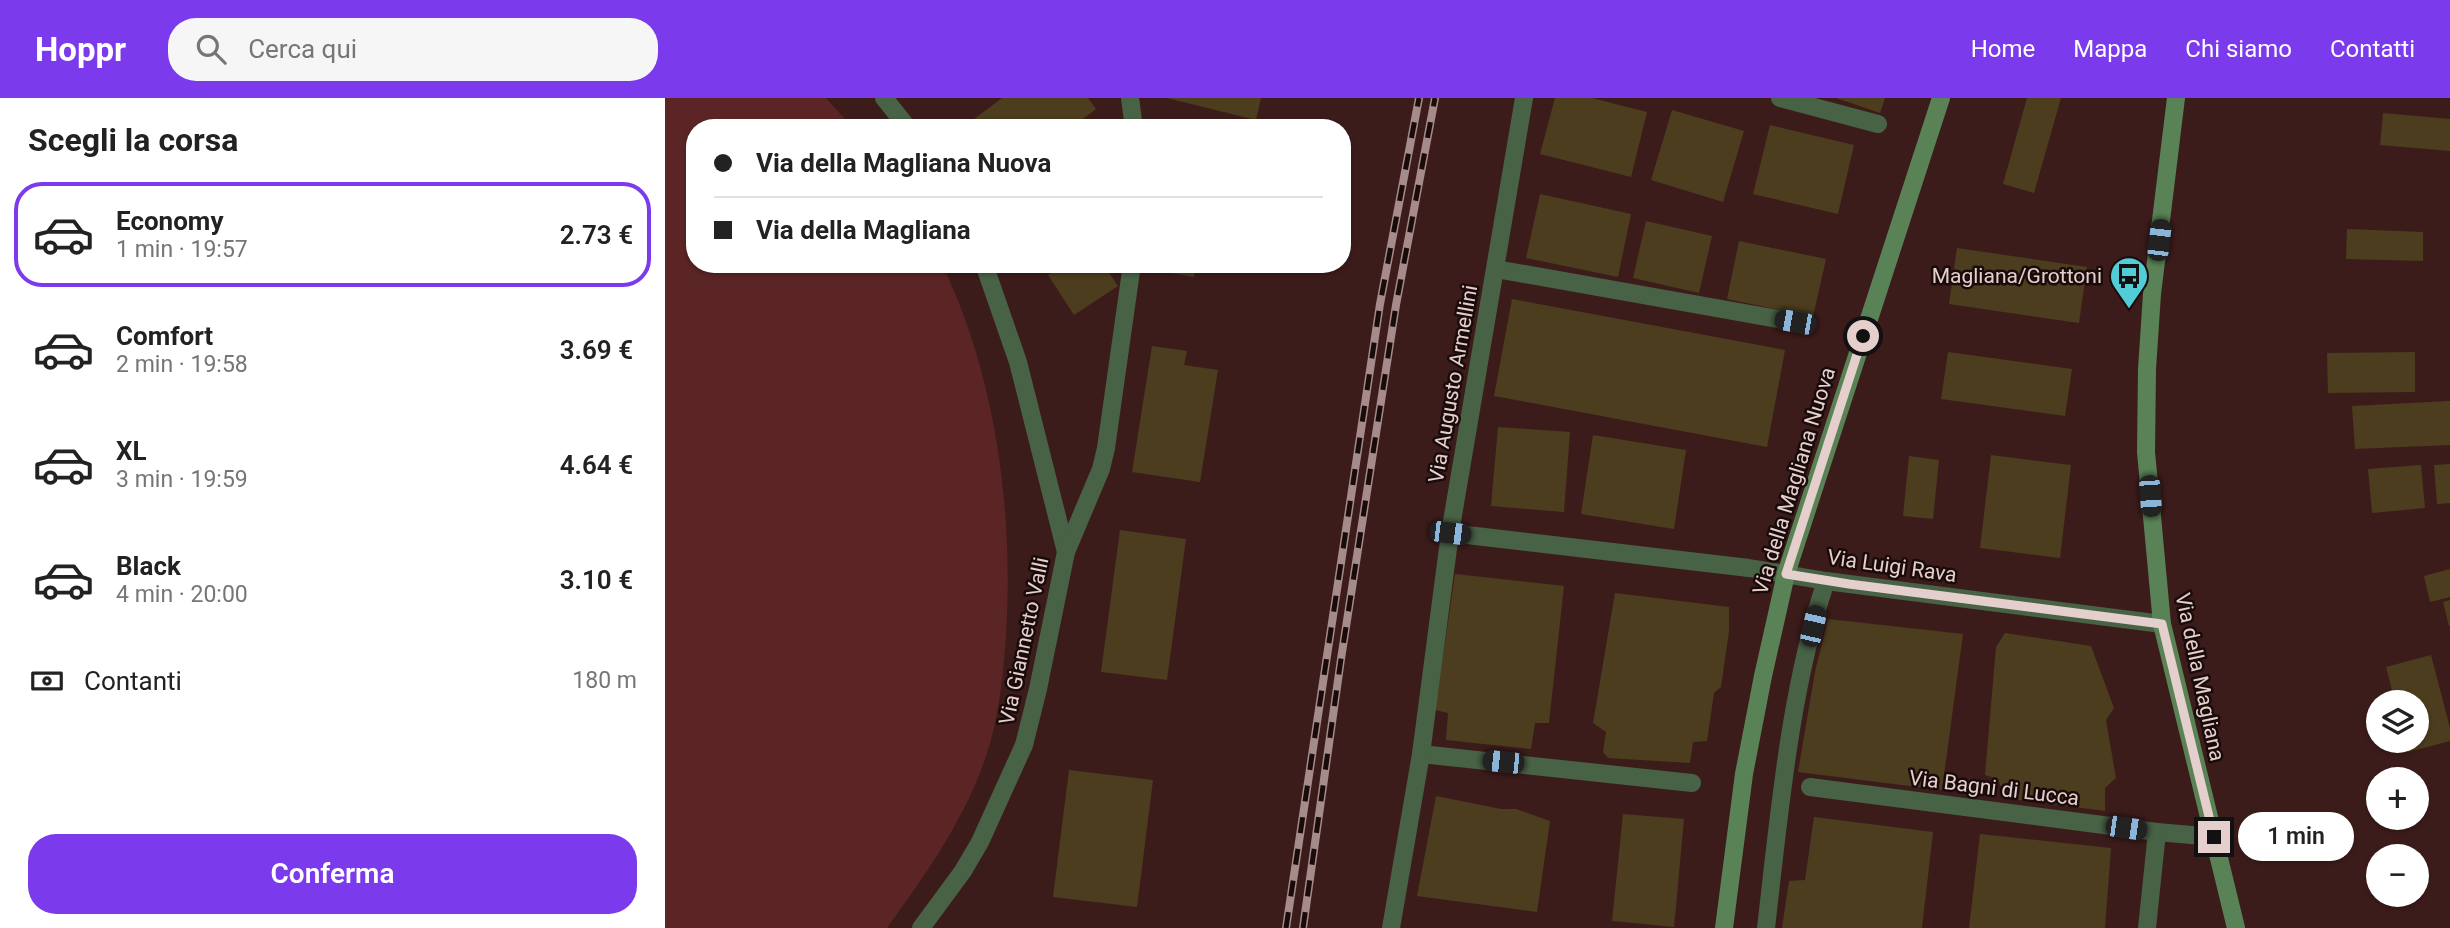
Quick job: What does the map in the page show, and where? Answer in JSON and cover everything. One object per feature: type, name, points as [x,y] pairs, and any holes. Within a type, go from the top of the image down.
[{"type":"main road","name":"Via della Magliana Nuova","points":[[1724,928],[1744,774],[1786,574],[1941,98]]},
{"type":"main road","name":"Via della Magliana","points":[[2176,98],[2152,294],[2146,452],[2162,624],[2236,928]]},
{"type":"street","points":[[884,98],[901,119]]},
{"type":"street","points":[[1130,98],[1133,119]]},
{"type":"street","name":"Via Augusto Armellini","points":[[1391,928],[1422,754],[1450,533],[1524,98]]},
{"type":"street","points":[[1780,98],[1878,124]]},
{"type":"street","points":[[1496,268],[1795,322]]},
{"type":"street","name":"Via Giannetto Valli","points":[[921,928],[963,871],[980,842],[1024,745],[1066,552],[1019,362],[986,273]]},
{"type":"street","points":[[1066,552],[1101,469],[1106,448],[1131,273]]},
{"type":"street","name":"Via Luigi Rava","points":[[1450,533],[2162,624]]},
{"type":"street","points":[[1766,928],[1783,783],[1797,702],[1818,605],[1826,581]]},
{"type":"street","points":[[1422,754],[1692,783]]},
{"type":"street","name":"Via Bagni di Lucca","points":[[1810,787],[2214,837]]},
{"type":"street","points":[[2147,928],[2157,832]]},
{"type":"shaded area","points":[[665,98],[826,98],[845,119],[686,119],[686,273],[946,273],[977,355],[998,452],[1007,551],[1005,649],[999,702],[987,753],[968,800],[930,866],[887,928],[665,928]]},
{"type":"building","points":[[1002,98],[1088,98],[1096,109],[1083,119],[974,119]]},
{"type":"building","points":[[1167,98],[1261,98],[1256,119]]},
{"type":"building","points":[[1555,98],[1592,98],[1647,112],[1631,177],[1540,154]]},
{"type":"building","points":[[1836,98],[1885,98],[1880,113]]},
{"type":"building","points":[[2027,98],[2061,98],[2034,193],[2003,184]]},
{"type":"building","points":[[1672,110],[1744,131],[1723,202],[1651,180]]},
{"type":"building","points":[[2383,113],[2450,119],[2450,151],[2380,145]]},
{"type":"building","points":[[1770,125],[1854,145],[1838,214],[1753,194]]},
{"type":"building","points":[[1540,194],[1631,214],[1618,277],[1526,258]]},
{"type":"building","points":[[1646,221],[1712,236],[1699,293],[1633,278]]},
{"type":"building","points":[[2347,229],[2423,232],[2423,261],[2346,259]]},
{"type":"building","points":[[1739,241],[1826,259],[1813,317],[1727,299]]},
{"type":"building","points":[[1957,248],[2087,267],[2079,323],[1949,304]]},
{"type":"building","points":[[1109,273],[1118,286],[1074,315],[1048,275]]},
{"type":"building","points":[[1171,273],[1195,273],[1194,277]]},
{"type":"building","points":[[1512,299],[1785,350],[1767,447],[1494,396]]},
{"type":"building","points":[[1152,346],[1187,351],[1184,365],[1218,370],[1200,482],[1132,472]]},
{"type":"building","points":[[1948,352],[2072,369],[2065,416],[1941,399]]},
{"type":"building","points":[[2415,352],[2415,392],[2328,393],[2327,353]]},
{"type":"building","points":[[2450,401],[2450,445],[2355,449],[2352,406]]},
{"type":"building","points":[[1498,427],[1570,432],[1564,512],[1491,506]]},
{"type":"building","points":[[1593,435],[1686,450],[1674,529],[1581,514]]},
{"type":"building","points":[[1991,455],[2071,465],[2060,558],[1980,548]]},
{"type":"building","points":[[1909,456],[1939,460],[1933,519],[1903,516]]},
{"type":"building","points":[[2450,464],[2450,503],[2437,504],[2434,465]]},
{"type":"building","points":[[2421,465],[2425,508],[2372,513],[2368,469]]},
{"type":"building","points":[[1120,530],[1186,539],[1167,680],[1101,672]]},
{"type":"building","points":[[2450,569],[2450,597],[2430,602],[2424,576]]},
{"type":"building","points":[[1455,574],[1564,586],[1549,723],[1535,723],[1531,749],[1446,740],[1448,713],[1435,710]]},
{"type":"building","points":[[1615,593],[1729,607],[1729,631],[1721,687],[1714,693],[1707,741],[1693,742],[1690,763],[1608,758],[1603,752],[1606,732],[1593,723]]},
{"type":"building","points":[[2450,600],[2450,626],[2449,626],[2443,602]]},
{"type":"building","points":[[1828,619],[1963,634],[1942,790],[1798,772],[1815,672]]},
{"type":"building","points":[[2005,633],[2091,646],[2114,708],[2106,720],[2116,778],[2105,788],[2105,811],[2005,798],[1998,779],[1985,775],[1996,647]]},
{"type":"building","points":[[2431,655],[2450,728],[2450,741],[2429,746],[2429,690],[2392,690],[2386,667]]},
{"type":"building","points":[[1069,770],[1153,780],[1137,907],[1053,897]]},
{"type":"building","points":[[1436,796],[1501,809],[1516,809],[1550,821],[1537,912],[1417,896]]},
{"type":"building","points":[[1623,814],[1684,819],[1674,927],[1612,921]]},
{"type":"building","points":[[1814,817],[1933,832],[1922,928],[1782,928],[1789,881],[1805,880]]},
{"type":"building","points":[[1980,834],[2111,848],[2105,928],[1969,928]]},
{"type":"railway","points":[[1286,928],[1380,304],[1419,98]]},
{"type":"railway","points":[[1303,928],[1341,659],[1396,305],[1435,98]]},
{"type":"place","name":"Magliana/Grottoni","points":[[2129,310]]},
{"type":"route","points":[[1863,336],[1786,574],[2162,624],[2214,837]]}]
